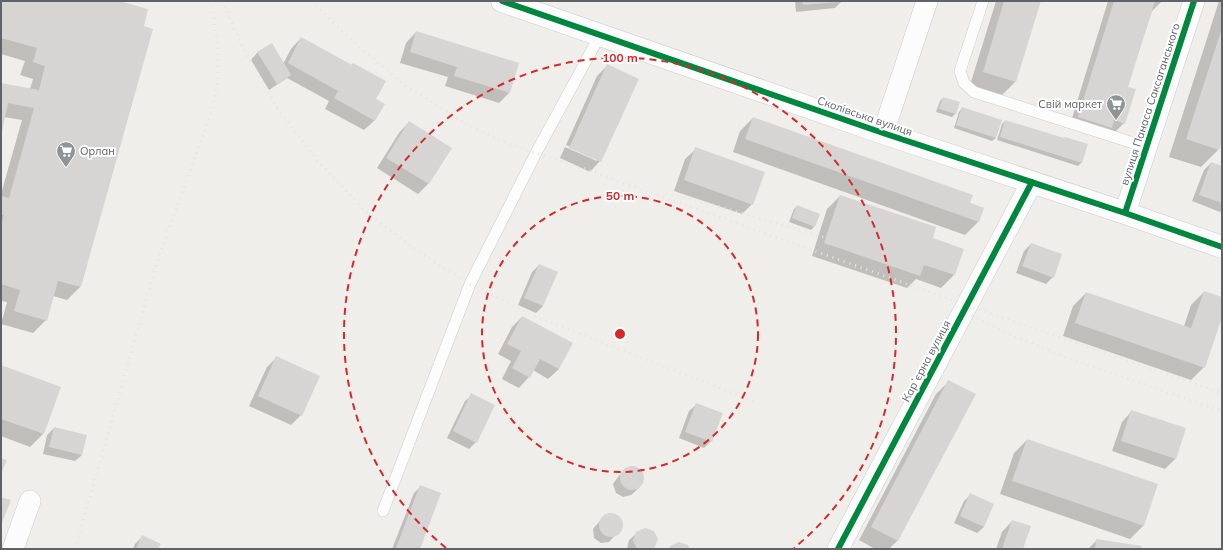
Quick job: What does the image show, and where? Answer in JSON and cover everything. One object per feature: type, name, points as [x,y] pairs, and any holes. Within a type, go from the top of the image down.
[{"type":"street","name":"Сколівська вулиця","points":[[502,1],[883,133],[1125,213],[1222,247]]},
{"type":"street","points":[[883,133],[927,1]]},
{"type":"street","name":"вулиця Панаса Саксаганського","points":[[1125,213],[1194,1]]},
{"type":"street","name":"Карʼєрна вулиця","points":[[838,549],[1032,182]]},
{"type":"street","points":[[14,549],[30,501]]},
{"type":"lane","name":"вулиця Панаса Саксаганського","points":[[983,1],[960,71],[964,83],[974,92],[1146,147]]},
{"type":"lane","points":[[383,511],[470,284],[536,153],[600,36]]},
{"type":"building","name":"Орлан","points":[[1,1],[119,1],[148,9],[144,26],[153,29],[81,287],[58,281],[47,321],[14,311],[20,290],[1,284],[1,226],[4,215],[1,214],[1,196],[9,198],[34,108],[8,103],[1,137],[1,83],[39,90],[45,66],[33,62],[37,48],[1,38]]},
{"type":"building","points":[[802,1],[840,1],[840,2],[803,5]]},
{"type":"building","points":[[1004,1],[1041,1],[1016,82],[983,72]]},
{"type":"building","points":[[1114,1],[1155,1],[1128,87],[1136,89],[1125,124],[1114,120],[1112,128],[1078,117]]},
{"type":"building","points":[[1222,28],[1222,142],[1219,150],[1186,139]]},
{"type":"building","points":[[416,31],[519,63],[510,93],[454,76],[457,67],[410,52]]},
{"type":"building","points":[[301,37],[352,65],[353,63],[386,81],[376,99],[385,104],[375,121],[334,98],[338,91],[288,63]]},
{"type":"building","points":[[272,43],[291,75],[277,84],[257,52]]},
{"type":"building","points":[[607,64],[639,79],[601,162],[569,148]]},
{"type":"building","points":[[943,97],[960,102],[956,114],[939,109]]},
{"type":"building","points":[[962,107],[1002,120],[996,138],[956,125]]},
{"type":"building","points":[[753,117],[973,195],[970,203],[984,208],[979,222],[745,139]]},
{"type":"building","points":[[1005,120],[1088,144],[1082,163],[1000,137]]},
{"type":"building","points":[[409,121],[452,148],[429,184],[386,158]]},
{"type":"building","points":[[695,147],[765,172],[753,205],[684,180]]},
{"type":"building","points":[[1211,162],[1222,166],[1222,203],[1199,195]]},
{"type":"building","points":[[840,195],[936,227],[933,238],[964,249],[955,275],[924,265],[920,276],[824,243]]},
{"type":"building","points":[[797,205],[820,214],[815,227],[792,218]]},
{"type":"building","points":[[1031,243],[1062,254],[1054,278],[1022,266]]},
{"type":"building","points":[[539,264],[558,272],[543,306],[524,298]]},
{"type":"building","points":[[1204,291],[1222,297],[1222,317],[1205,368],[1075,323],[1086,292],[1191,328]]},
{"type":"building","points":[[522,316],[573,343],[559,369],[540,359],[530,378],[512,368],[521,351],[507,344]]},
{"type":"building","points":[[276,356],[320,376],[302,416],[258,396]]},
{"type":"building","points":[[1,365],[61,387],[44,434],[1,419]]},
{"type":"building","points":[[948,380],[976,394],[898,541],[871,527]]},
{"type":"building","points":[[471,393],[495,405],[477,443],[453,431]]},
{"type":"building","points":[[696,403],[723,413],[712,442],[685,432]]},
{"type":"building","points":[[1131,410],[1186,428],[1176,459],[1121,441]]},
{"type":"building","points":[[54,427],[87,435],[82,455],[49,447]]},
{"type":"building","points":[[1027,439],[1158,484],[1144,526],[1012,481]]},
{"type":"building","points":[[1,458],[7,460],[1,474]]},
{"type":"building","points":[[632,466],[637,467],[643,473],[643,483],[637,489],[632,490],[627,489],[621,483],[620,478],[621,473],[627,467]]},
{"type":"building","points":[[420,485],[441,493],[420,549],[398,549],[396,548]]},
{"type":"building","points":[[970,493],[994,504],[984,527],[960,516]]},
{"type":"building","points":[[1,497],[11,500],[1,525]]},
{"type":"building","points":[[611,513],[619,517],[623,525],[619,533],[611,537],[603,533],[599,525],[603,517]]},
{"type":"building","points":[[1012,520],[1031,526],[1023,549],[1002,549]]},
{"type":"building","points":[[645,528],[654,531],[658,539],[654,549],[637,549],[633,541],[636,532]]},
{"type":"building","points":[[142,535],[161,544],[158,549],[136,549]]},
{"type":"building","points":[[1096,539],[1142,546],[1141,549],[1095,549]]},
{"type":"building","points":[[679,542],[688,545],[690,549],[669,549],[670,546]]},
{"type":"railway","points":[[75,549],[158,259],[210,116],[218,80],[218,47],[211,1]]},
{"type":"railway","points":[[222,1],[243,48],[276,106],[316,159],[368,214],[422,254],[470,284],[534,316],[756,402]]},
{"type":"railway","points":[[312,1],[353,42],[405,85],[471,127],[512,145],[582,168],[966,305],[1222,393]]},
{"type":"railway","points":[[666,194],[697,200],[826,238]]},
{"type":"railway","points":[[956,307],[1002,331],[1065,357],[1222,411]]},
{"type":"cycle path","points":[[502,1],[883,133],[1125,213],[1222,247]]},
{"type":"cycle path","points":[[1125,213],[1194,1]]},
{"type":"cycle path","points":[[838,549],[1032,182]]},
{"type":"place","name":"Свій маркет","points":[[1116,121]]},
{"type":"place","name":"Орлан","points":[[66,168]]}]
